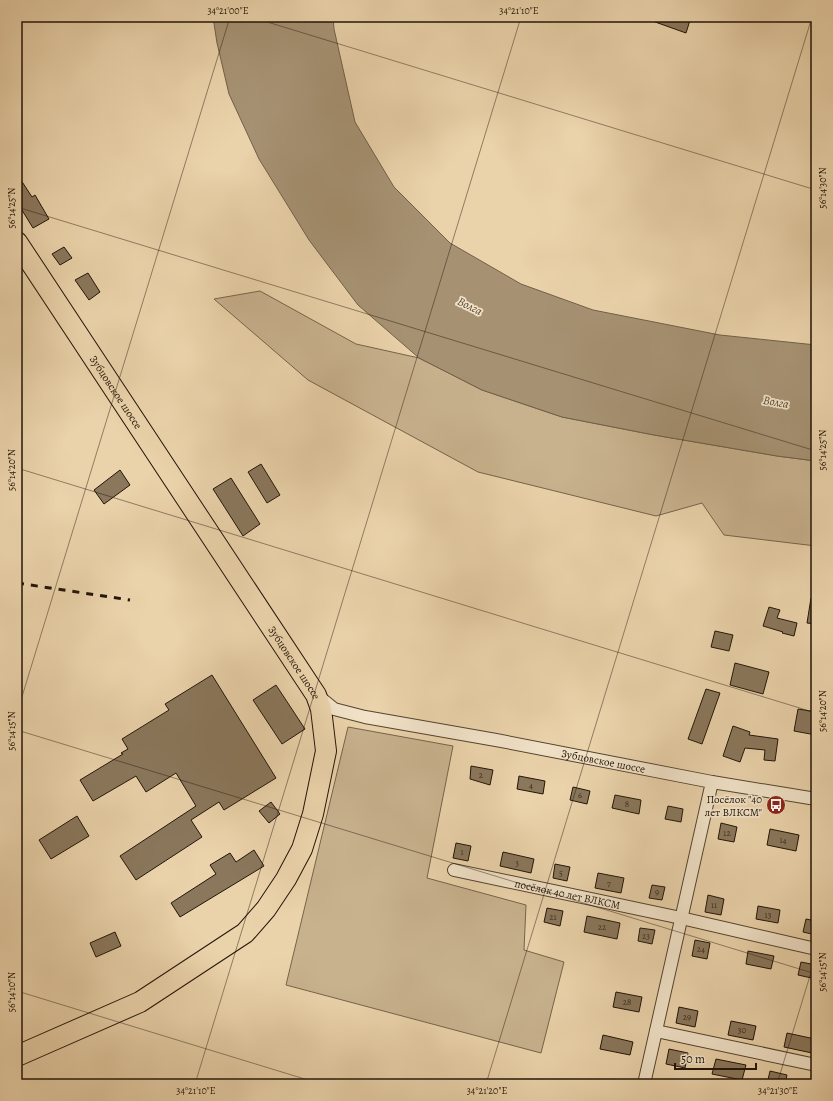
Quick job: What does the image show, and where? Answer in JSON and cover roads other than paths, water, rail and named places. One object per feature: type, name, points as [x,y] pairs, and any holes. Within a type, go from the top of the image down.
[{"type":"main road","name":"Зубцовское шоссе","points":[[17,242],[316,695]]},
{"type":"main road","points":[[17,1056],[140,1002],[245,933],[266,909],[286,879],[302,849],[313,814],[326,751],[321,709],[316,695]]},
{"type":"street","name":"Зубцовское шоссе","points":[[316,695],[334,710],[365,717],[712,782],[816,799]]},
{"type":"street","points":[[644,1084],[712,782]]},
{"type":"street","name":"посёлок 40 лет ВЛКСМ","points":[[454,870],[681,918],[816,949]]},
{"type":"street","points":[[656,1031],[816,1065]]},
{"type":"water","name":"Волга","points":[[213,17],[333,17],[334,29],[355,122],[394,187],[450,243],[521,284],[593,310],[720,335],[816,345],[816,461],[777,456],[654,435],[562,417],[482,390],[419,358],[358,305],[309,240],[259,159],[229,94],[217,43]]},
{"type":"railway","points":[[17,583],[130,600]]},
{"type":"place","name":"Посёлок \"40 лет ВЛКСМ\"","points":[[776,805]]}]
